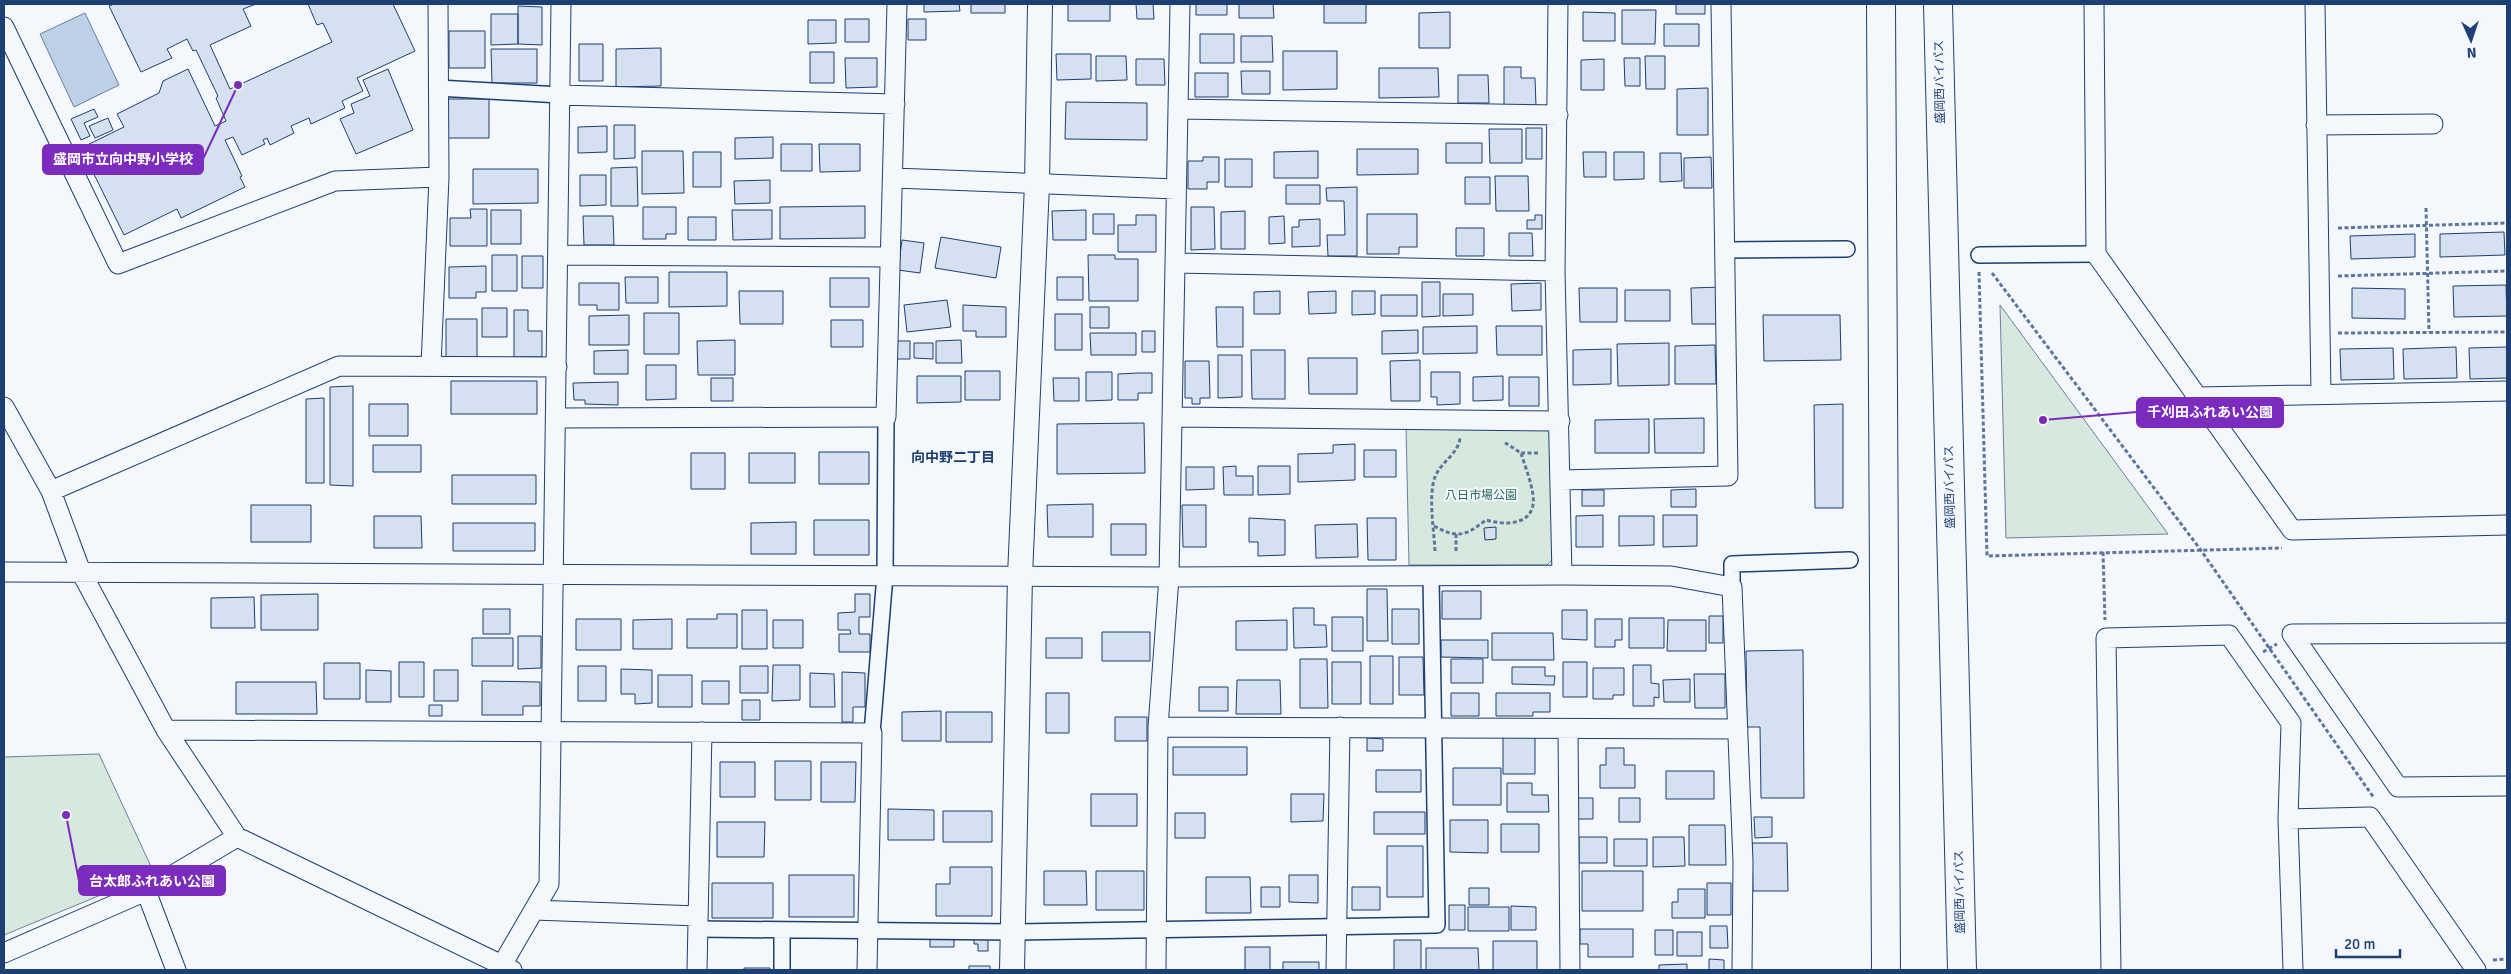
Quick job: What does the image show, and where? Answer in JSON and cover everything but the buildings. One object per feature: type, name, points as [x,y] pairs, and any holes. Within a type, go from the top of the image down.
[{"type":"highway","points":[[1881,4],[1886,970]]},
{"type":"highway","name":"盛岡西バイパス","points":[[1938,4],[1962,970]]},
{"type":"street","points":[[431,366],[439,177],[438,4]]},
{"type":"street","points":[[4,408],[51,491],[82,572],[166,730],[237,838],[507,968],[534,910],[549,884],[555,574],[561,4]]},
{"type":"street","points":[[867,970],[872,733],[885,575],[889,257],[894,178],[897,4]]},
{"type":"street","points":[[1012,970],[1020,576],[1037,184],[1040,4]]},
{"type":"street","points":[[1156,970],[1158,727],[1169,577],[1180,4]]},
{"type":"street","points":[[1558,4],[1555,270],[1560,421],[1562,575]]},
{"type":"street","points":[[1561,480],[1728,476],[1721,4]]},
{"type":"street","points":[[2094,4],[2096,254],[2292,530],[2507,525]]},
{"type":"street","points":[[2315,4],[2321,394]]},
{"type":"street","points":[[4,28],[118,264],[335,181],[439,177]]},
{"type":"street","points":[[438,88],[560,95],[895,104]]},
{"type":"street","points":[[1179,109],[1558,115]]},
{"type":"street","points":[[2316,125],[2433,124]]},
{"type":"street","points":[[894,178],[1176,190]]},
{"type":"street","points":[[1724,250],[1847,249]]},
{"type":"street","points":[[1979,255],[2096,254]]},
{"type":"street","points":[[558,255],[889,257]]},
{"type":"street","points":[[1176,263],[1555,270]]},
{"type":"street","points":[[51,491],[339,366],[557,367]]},
{"type":"street","points":[[2198,397],[2507,391]]},
{"type":"street","points":[[556,418],[886,417]]},
{"type":"street","points":[[1172,417],[1560,421]]},
{"type":"street","points":[[1742,970],[1743,862],[1732,564],[1850,560]]},
{"type":"street","points":[[4,572],[1169,577],[1562,575],[1671,576],[1732,587]]},
{"type":"street","points":[[534,910],[782,930],[1013,932],[1437,924],[1431,577]]},
{"type":"street","points":[[2292,634],[2507,633]]},
{"type":"street","points":[[2292,634],[2398,787],[2507,786]]},
{"type":"street","points":[[2111,970],[2106,638],[2229,635],[2291,723],[2288,819],[2293,970]]},
{"type":"street","points":[[1158,727],[1738,729]]},
{"type":"street","points":[[1336,970],[1340,727]]},
{"type":"street","points":[[1568,729],[1570,970]]},
{"type":"street","points":[[166,730],[872,733]]},
{"type":"street","points":[[697,970],[702,732]]},
{"type":"street","points":[[2288,819],[2370,817],[2483,968]]},
{"type":"street","points":[[4,954],[146,891],[237,838]]},
{"type":"street","points":[[146,891],[176,970]]},
{"type":"street","points":[[782,930],[782,970]]},
{"type":"path","points":[[2426,208],[2429,332]]},
{"type":"path","points":[[2318,228],[2507,223]]},
{"type":"path","points":[[1979,255],[2200,550],[2380,806]]},
{"type":"path","points":[[1979,255],[1987,556],[2289,548]]},
{"type":"path","points":[[2318,277],[2507,271]]},
{"type":"path","points":[[2320,333],[2507,332]]},
{"type":"path","points":[[1435,551],[1432,485],[1439,466],[1457,447],[1460,435]]},
{"type":"path","points":[[1434,526],[1449,534],[1456,534],[1468,533],[1486,520],[1512,524],[1520,521],[1528,514],[1533,494],[1522,453]]},
{"type":"path","points":[[1456,534],[1456,551]]},
{"type":"path","points":[[2103,552],[2106,638]]},
{"type":"path","points":[[2248,662],[2292,634]]},
{"type":"path","points":[[2483,968],[2487,960],[2507,959]]},
{"type":"green space","points":[[2000,305],[2168,534],[2006,538]]},
{"type":"green space","name":"八日市場公園","points":[[1406,426],[1552,430],[1556,556],[1547,565],[1409,565]]},
{"type":"green space","points":[[99,754],[154,873],[4,935],[4,757]]},
{"type":"water","points":[[85,13],[119,85],[74,107],[40,34]]},
{"type":"place","name":"盛岡市立向中野小学校","points":[[238,85]]},
{"type":"place","name":"千刈田ふれあい公園","points":[[2043,420]]},
{"type":"place","name":"台太郎ふれあい公園","points":[[66,815]]},
{"type":"district","name":"向中野二丁目","points":[[953,457]]}]
